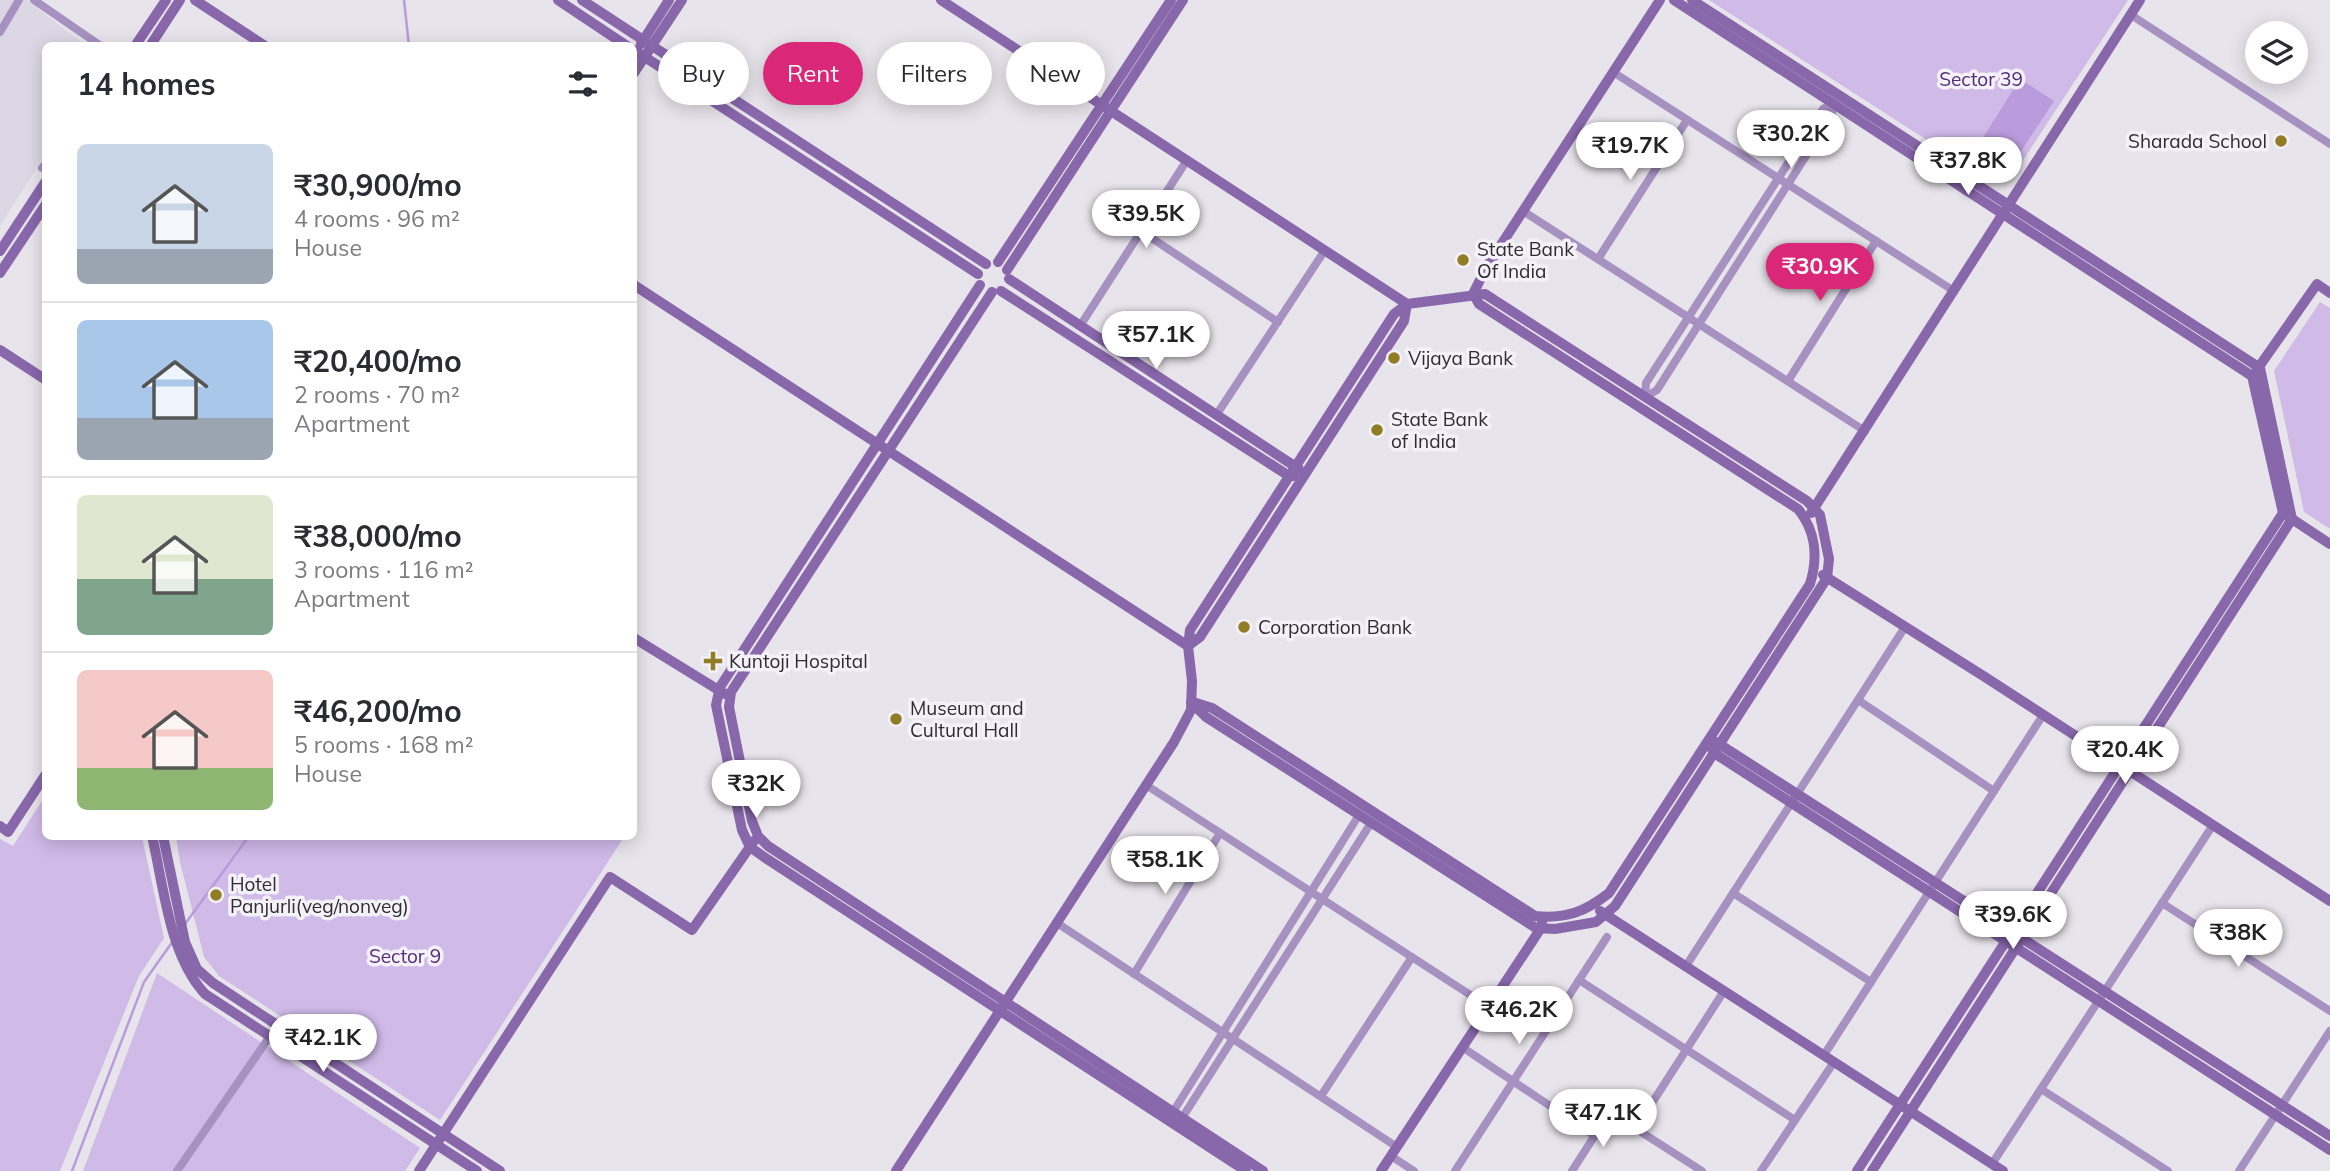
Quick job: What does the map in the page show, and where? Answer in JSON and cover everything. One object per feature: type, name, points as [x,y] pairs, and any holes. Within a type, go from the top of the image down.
[{"type":"street","points":[[0,32],[19,0]]},
{"type":"street","points":[[34,0],[95,42]]},
{"type":"street","points":[[138,42],[166,0]]},
{"type":"street","points":[[153,42],[180,0]]},
{"type":"street","points":[[195,0],[259,42]]},
{"type":"street","points":[[558,0],[620,42]]},
{"type":"street","points":[[582,0],[992,263],[1080,326],[1296,466],[1304,476]]},
{"type":"street","points":[[648,43],[669,0]]},
{"type":"street","points":[[637,51],[648,43],[682,0]]},
{"type":"street","points":[[941,0],[1407,304]]},
{"type":"street","points":[[1171,0],[1008,274],[884,447],[719,691],[716,705],[742,830],[750,847],[1263,1171]]},
{"type":"street","points":[[1003,1007],[758,836],[752,821],[741,769],[729,707],[730,692],[884,447],[979,279],[1183,0]]},
{"type":"street","points":[[1474,294],[1486,268],[1660,0]]},
{"type":"street","points":[[1674,0],[1833,103],[2007,209]]},
{"type":"street","points":[[1692,0],[2256,372],[2288,516],[2330,544]]},
{"type":"street","points":[[1806,519],[1815,509],[2140,0]]},
{"type":"street","points":[[2131,15],[2330,144]]},
{"type":"street","points":[[637,53],[996,292],[1289,476],[1304,476]]},
{"type":"street","points":[[1613,72],[1954,291]]},
{"type":"street","points":[[1645,397],[1646,383],[1823,109],[1833,103]]},
{"type":"street","points":[[1645,397],[1657,390],[1832,115],[1833,103]]},
{"type":"street","points":[[1598,259],[1686,120]]},
{"type":"street","points":[[1080,326],[1187,160]]},
{"type":"street","points":[[0,251],[42,187]]},
{"type":"street","points":[[0,273],[42,210]]},
{"type":"street","points":[[1523,211],[1865,430]]},
{"type":"street","points":[[1141,231],[1278,322]]},
{"type":"street","points":[[1788,381],[1876,241]]},
{"type":"street","points":[[1217,414],[1325,250]]},
{"type":"street","points":[[2256,372],[2317,284],[2330,292]]},
{"type":"street","points":[[637,287],[1188,646]]},
{"type":"street","points":[[1191,702],[1206,717],[1519,917],[1542,922],[1592,906],[1609,893],[1810,584],[1814,570],[1812,538],[1806,519],[1798,509],[1479,304],[1474,294]]},
{"type":"street","points":[[896,1171],[1174,742],[1191,710],[1191,702],[1192,681],[1188,646],[1190,630],[1394,314],[1407,304],[1485,294],[1807,501],[1821,515],[1829,559],[1827,578],[1615,906],[1596,922],[1555,929],[1542,922],[1212,708],[1191,702]]},
{"type":"street","points":[[1188,646],[1200,637],[1404,321],[1407,304]]},
{"type":"street","points":[[0,350],[42,377]]},
{"type":"street","points":[[1857,1171],[2009,936],[2125,768],[2288,516]]},
{"type":"street","points":[[1814,570],[2330,901]]},
{"type":"street","points":[[1686,966],[1905,627]]},
{"type":"street","points":[[637,640],[730,697]]},
{"type":"street","points":[[1858,700],[1994,791]]},
{"type":"street","points":[[1761,1171],[1795,1120],[1871,982],[2042,715]]},
{"type":"street","points":[[1707,740],[2279,1110],[2330,1150]]},
{"type":"street","points":[[1872,1171],[2020,943],[2125,768]]},
{"type":"street","points":[[0,826],[8,832],[42,780]]},
{"type":"street","points":[[1146,785],[1489,1007]]},
{"type":"street","points":[[1176,1118],[1223,1032],[1359,815]]},
{"type":"street","points":[[1176,1118],[1233,1039],[1371,822]]},
{"type":"street","points":[[1992,1164],[2213,825]]},
{"type":"street","points":[[1134,974],[1220,833]]},
{"type":"street","points":[[419,1171],[610,877],[692,930],[758,836]]},
{"type":"street","points":[[153,840],[194,982],[205,994],[477,1171]]},
{"type":"street","points":[[164,840],[177,926]]},
{"type":"street","points":[[1733,893],[1871,982]]},
{"type":"street","points":[[2162,903],[2330,1011]]},
{"type":"street","points":[[1592,906],[2003,1171]]},
{"type":"street","points":[[1381,1171],[1542,922]]},
{"type":"street","points":[[1057,923],[1321,1096],[1394,1151],[1414,1171]]},
{"type":"street","points":[[1455,1171],[1607,937]]},
{"type":"street","points":[[182,946],[197,969],[212,983],[500,1171]]},
{"type":"street","points":[[1321,1096],[1412,957]]},
{"type":"street","points":[[1579,980],[1795,1120]]},
{"type":"street","points":[[1636,1128],[1724,991]]},
{"type":"street","points":[[2239,1171],[2330,1031]]},
{"type":"street","points":[[177,1171],[270,1037]]},
{"type":"street","points":[[1462,1047],[1595,1136]]},
{"type":"street","points":[[2041,1089],[2168,1171]]},
{"type":"street","points":[[2279,1110],[2330,1136]]},
{"type":"street","points":[[1572,1171],[1610,1112],[1702,1171]]},
{"type":"street","points":[[1176,1118],[1246,1171]]},
{"type":"shaded area","points":[[0,0],[27,0],[81,42],[42,42],[42,160],[0,226]]},
{"type":"shaded area","points":[[2020,79],[2054,101],[2010,168],[1977,147]]},
{"type":"green space","name":"Sector 39","points":[[1709,0],[2128,0],[2016,171],[2002,178],[1986,178]]},
{"type":"green space","points":[[2320,302],[2330,308],[2330,529],[2304,512],[2274,371]]},
{"type":"green space","points":[[42,801],[42,840],[143,840],[164,938],[139,976],[60,1171],[0,1171],[0,839],[13,846]]},
{"type":"green space","name":"Sector 9","points":[[177,840],[622,840],[440,1120],[219,976],[204,957]]},
{"type":"green space","points":[[157,973],[420,1148],[405,1171],[83,1171]]},
{"type":"waterway","points":[[404,0],[409,42]]},
{"type":"waterway","points":[[185,924],[246,840]]},
{"type":"waterway","points":[[72,1171],[144,982],[173,941]]},
{"type":"place","name":"Sharada School","points":[[2281,141]]},
{"type":"place","name":"State Bank Of India","points":[[1463,260]]},
{"type":"place","name":"Vijaya Bank","points":[[1394,358]]},
{"type":"place","name":"State Bank of India","points":[[1377,430]]},
{"type":"place","name":"Corporation Bank","points":[[1244,627]]},
{"type":"place","name":"Kuntoji Hospital","points":[[713,661]]},
{"type":"place","name":"Museum and Cultural Hall","points":[[896,719]]},
{"type":"place","name":"Hotel Panjurli(veg/nonveg)","points":[[216,895]]}]
